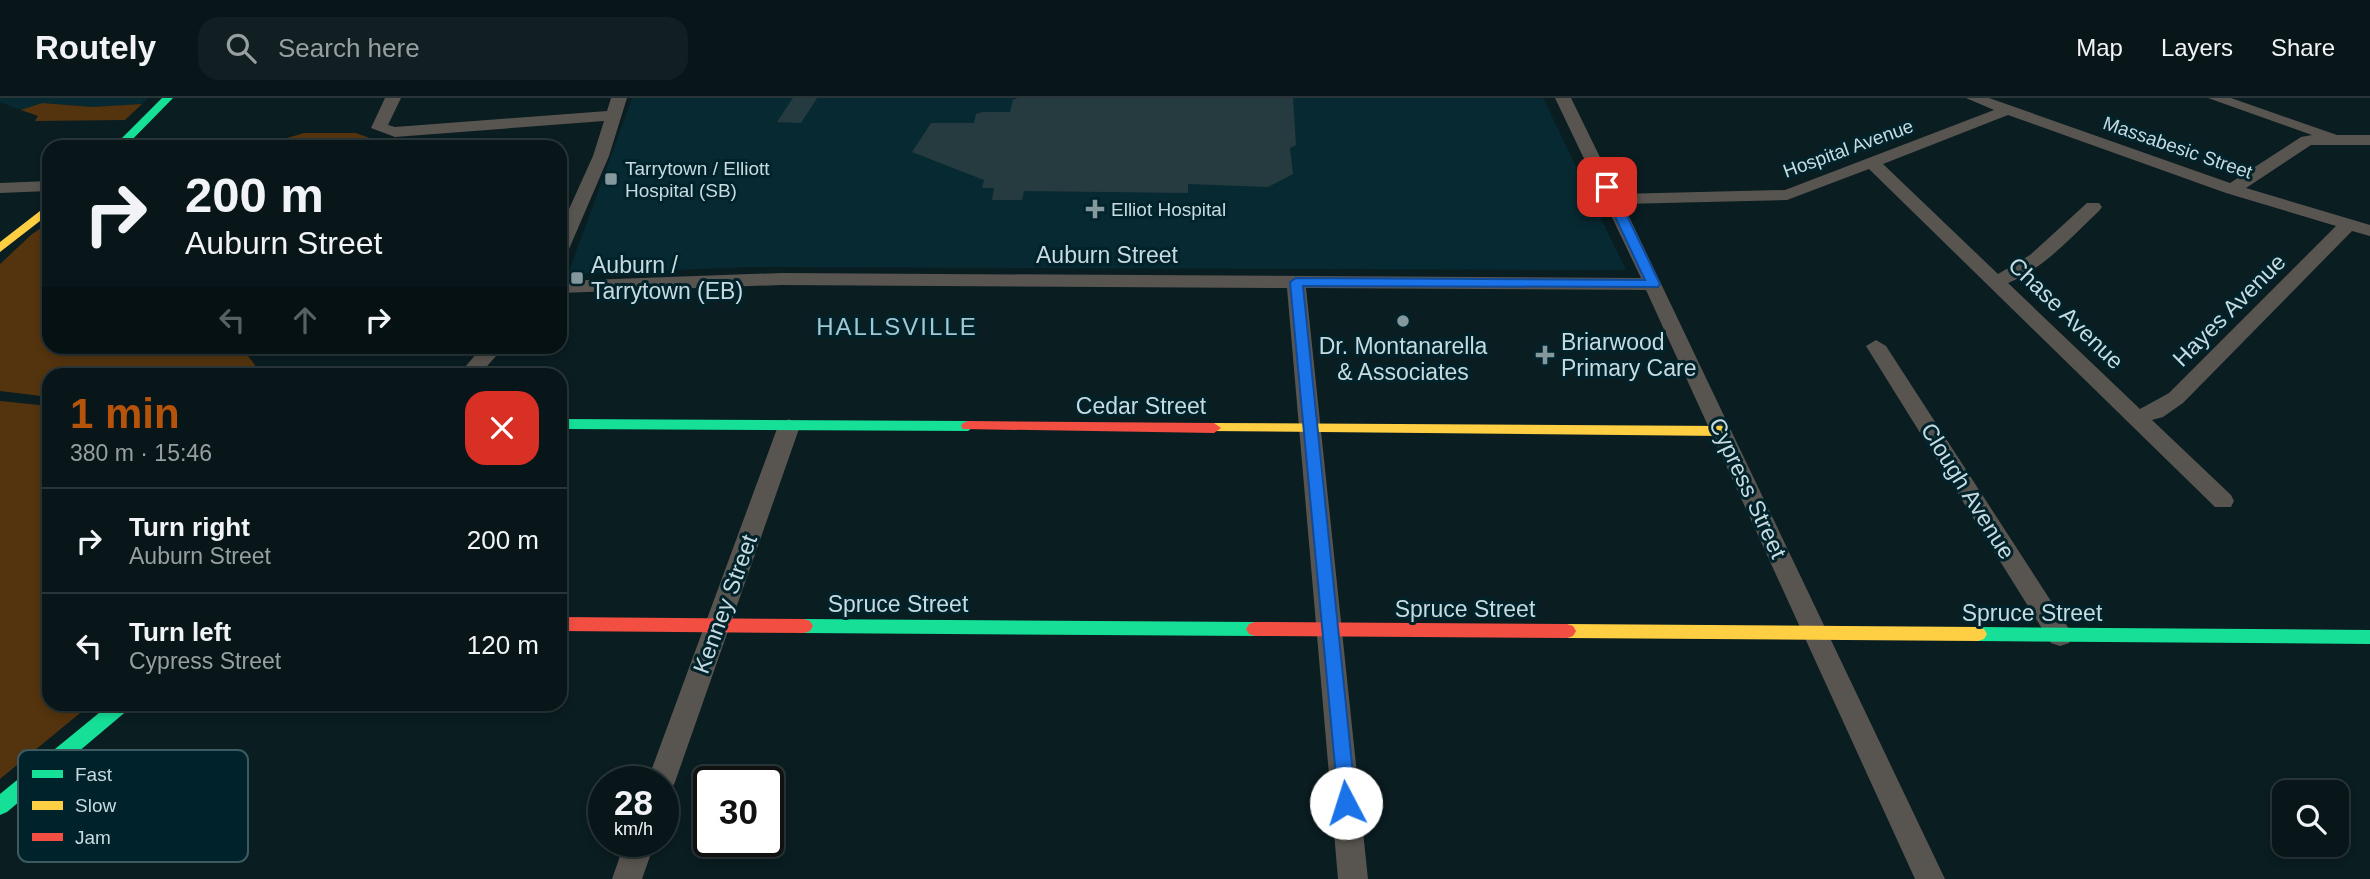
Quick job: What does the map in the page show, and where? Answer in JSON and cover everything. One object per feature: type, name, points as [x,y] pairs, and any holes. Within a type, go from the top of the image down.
[{"type":"street","points":[[127,140],[168,98]]},
{"type":"street","points":[[393,98],[379,124],[379,128],[385,131],[435,131],[617,106],[601,156],[567,233]]},
{"type":"street","name":"Cypress Street","points":[[1563,98],[1653,284],[1930,879]]},
{"type":"street","name":"Massabesic Street","points":[[1973,98],[2232,189],[2370,231]]},
{"type":"street","points":[[2217,98],[2313,128],[2336,139]]},
{"type":"street","name":"Hospital Avenue","points":[[1613,199],[1775,196],[1797,192],[2008,110]]},
{"type":"street","points":[[2232,189],[2300,143],[2370,139]]},
{"type":"street","name":"Chase Avenue","points":[[1872,163],[2223,501]]},
{"type":"street","points":[[0,188],[42,186]]},
{"type":"street","points":[[1997,281],[2014,275],[2031,263],[2094,207]]},
{"type":"street","points":[[0,248],[42,214]]},
{"type":"street","name":"Hayes Avenue","points":[[2137,417],[2155,412],[2176,398],[2348,225]]},
{"type":"street","name":"Auburn Street","points":[[567,286],[781,278],[1653,284]]},
{"type":"street","points":[[1296,282],[1353,879]]},
{"type":"street","name":"Clough Avenue","points":[[1876,346],[2060,636]]},
{"type":"street","points":[[475,368],[488,354]]},
{"type":"street","name":"Cedar Street","points":[[567,424],[1722,431]]},
{"type":"street","name":"Kenney Street","points":[[667,766],[789,426]]},
{"type":"street","name":"Spruce Street","points":[[567,624],[2370,637]]},
{"type":"street","points":[[67,750],[114,711]]},
{"type":"street","points":[[0,806],[18,791]]},
{"type":"street","points":[[627,879],[635,857]]},
{"type":"shaded area","points":[[0,98],[148,98],[142,104],[94,107],[42,103],[21,110],[0,102]]},
{"type":"shaded area","name":"Elliot Hospital","points":[[632,98],[1543,98],[1626,270],[751,267],[568,274]]},
{"type":"shaded area","points":[[42,103],[93,107],[142,104],[125,120],[35,121],[38,116],[21,110]]},
{"type":"shaded area","points":[[304,133],[356,133],[375,140],[280,140]]},
{"type":"shaded area","points":[[42,228],[42,354],[246,354],[255,365],[253,368],[42,368],[42,396],[0,391],[0,264]]},
{"type":"shaded area","points":[[0,401],[42,405],[42,711],[83,711],[35,750],[18,750],[18,764],[0,779]]},
{"type":"building","points":[[793,98],[817,98],[801,123],[777,122]]},
{"type":"building","name":"Elliot Hospital","points":[[1293,98],[1296,145],[1290,148],[1293,174],[1268,187],[1188,184],[1188,193],[1024,191],[1022,200],[992,200],[994,188],[982,188],[984,180],[912,152],[931,123],[974,123],[976,114],[982,112],[1010,112],[1013,100]]},
{"type":"traffic: fast","points":[[126,140],[168,98]]},
{"type":"traffic: fast","points":[[567,424],[968,426]]},
{"type":"traffic: fast","points":[[804,626],[1255,629]]},
{"type":"traffic: fast","points":[[1978,634],[2370,637]]},
{"type":"traffic: fast","points":[[67,750],[114,711]]},
{"type":"traffic: fast","points":[[0,806],[18,791]]},
{"type":"traffic: slow","points":[[0,248],[42,214]]},
{"type":"traffic: slow","points":[[1214,428],[1722,431]]},
{"type":"traffic: slow","points":[[1567,631],[1978,634]]},
{"type":"traffic: jam","points":[[968,426],[1214,428]]},
{"type":"traffic: jam","points":[[567,624],[804,626]]},
{"type":"traffic: jam","points":[[1255,629],[1567,631]]},
{"type":"place","name":"Tarrytown / Elliott Hospital (SB)","points":[[611,179]]},
{"type":"place","name":"Elliot Hospital","points":[[1095,209]]},
{"type":"place","name":"Auburn / Tarrytown (EB)","points":[[577,278]]},
{"type":"place","name":"Dr. Montanarella & Associates","points":[[1403,321]]},
{"type":"place","name":"Briarwood Primary Care","points":[[1545,355]]},
{"type":"district","name":"HALLSVILLE","points":[[897,327]]},
{"type":"route","points":[[1346,803],[1296,282],[1653,284],[1607,187]]}]
